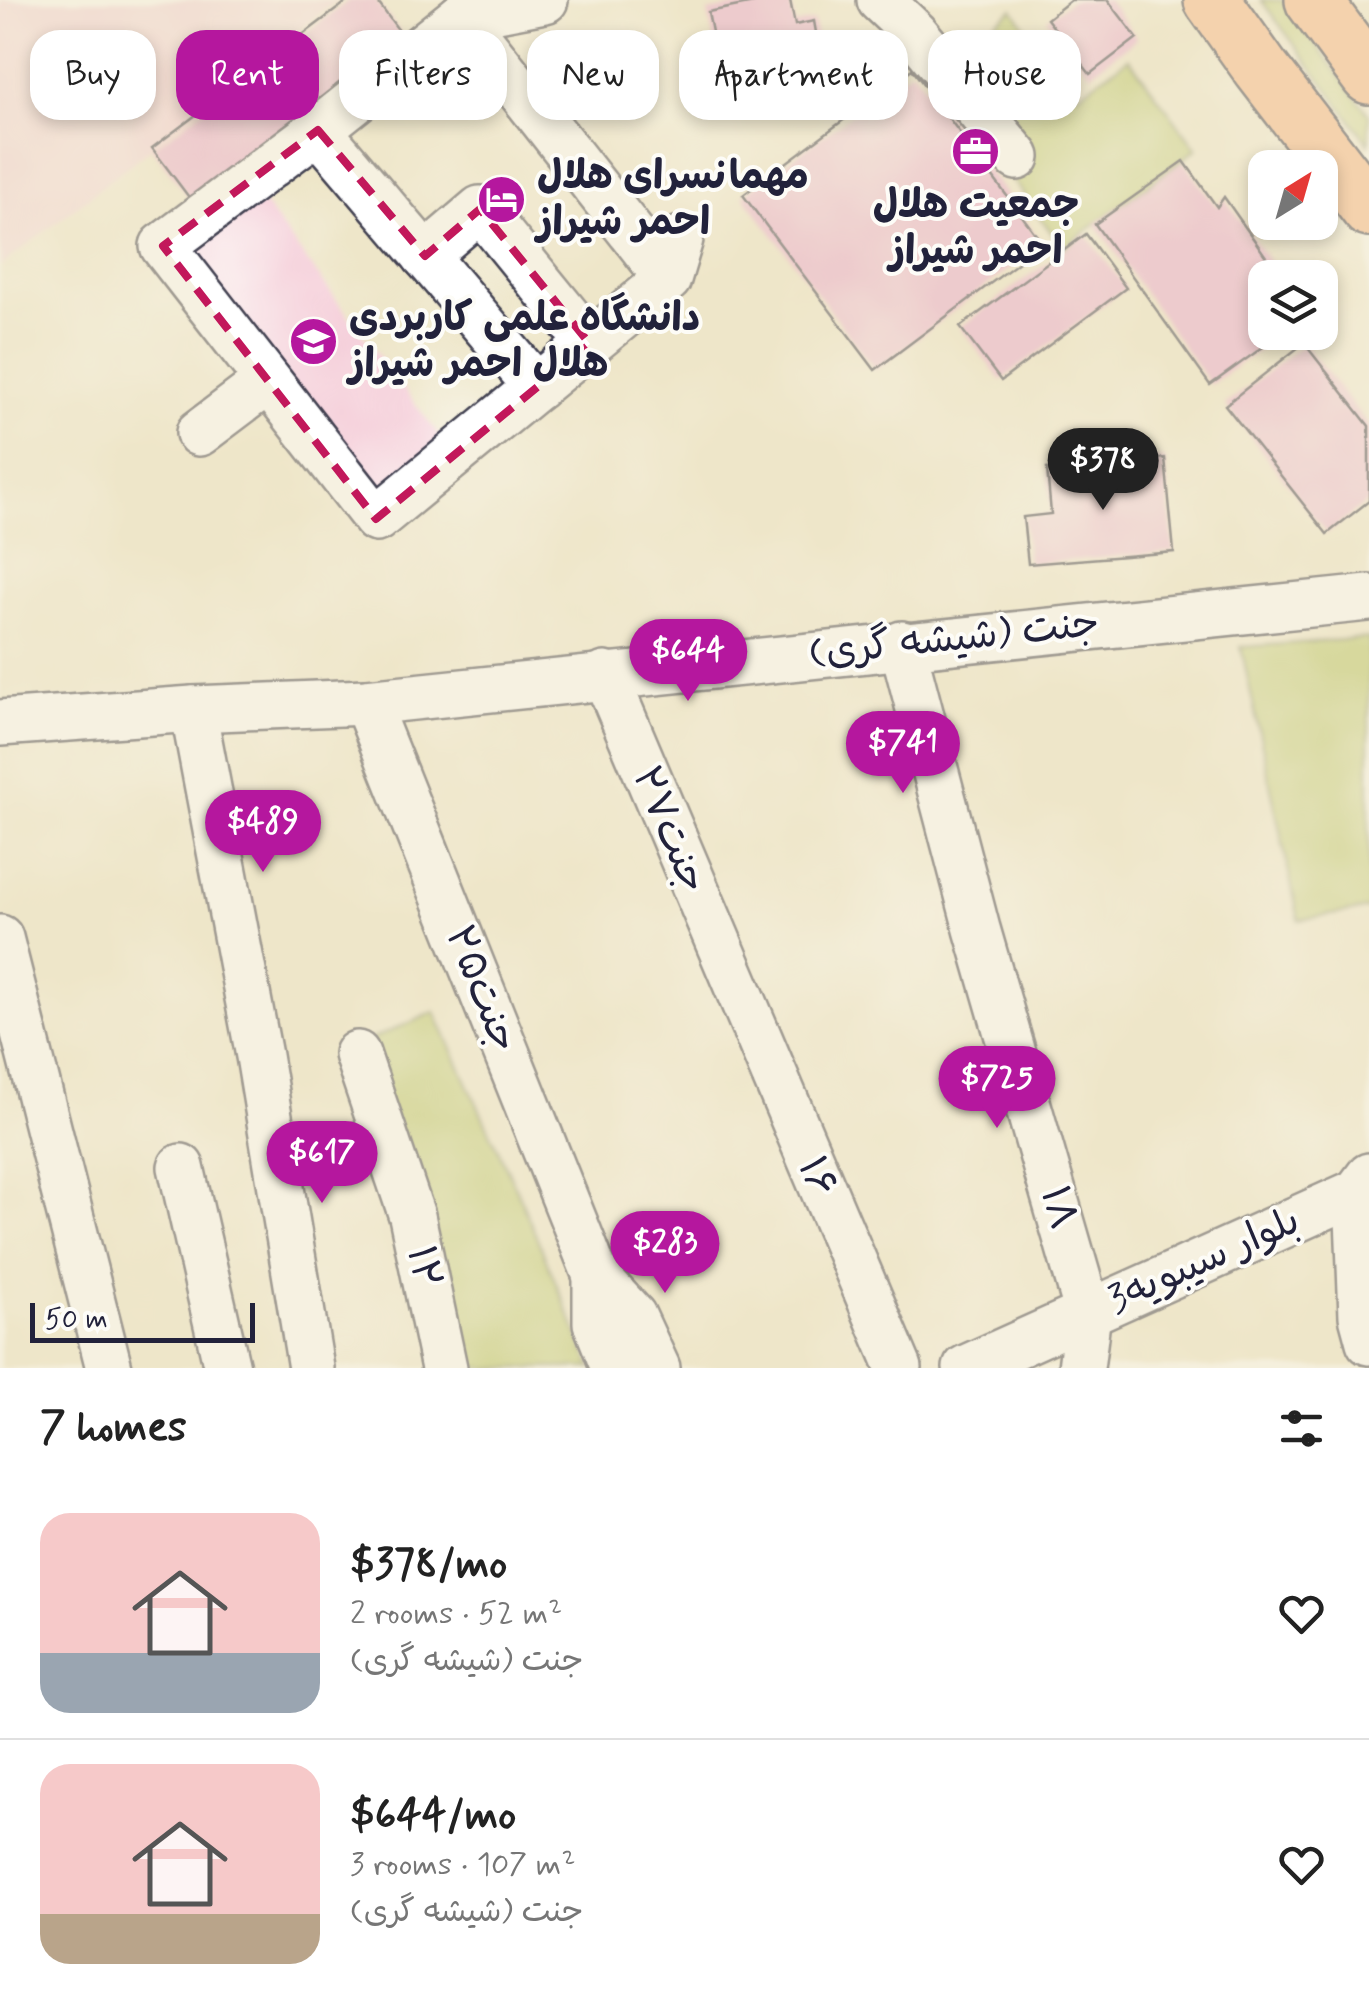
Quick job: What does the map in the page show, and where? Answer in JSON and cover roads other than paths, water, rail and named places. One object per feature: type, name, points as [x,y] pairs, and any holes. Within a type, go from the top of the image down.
[{"type":"main road","points":[[1212,0],[1369,209]]},
{"type":"main road","points":[[1312,0],[1369,76]]},
{"type":"street","points":[[461,16],[674,259],[590,344],[376,519],[163,246],[461,16],[545,0]]},
{"type":"street","points":[[880,0],[915,33],[1017,158]]},
{"type":"street","points":[[318,130],[537,387]]},
{"type":"street","points":[[425,256],[480,209],[590,344]]},
{"type":"street","points":[[199,434],[268,381]]},
{"type":"street","name":"جنت (شیشه گری)","points":[[0,723],[366,702],[1369,598]]},
{"type":"street","name":"۱۸","points":[[902,644],[977,930],[1088,1313]]},
{"type":"street","name":"جنت۲۷","points":[[604,676],[734,986]]},
{"type":"street","name":"جنت۲۵","points":[[366,702],[596,1276]]},
{"type":"street","points":[[194,709],[259,1056],[311,1368]]},
{"type":"street","points":[[0,938],[109,1368]]},
{"type":"street","name":"۱۶","points":[[734,986],[899,1368]]},
{"type":"street","name":"۱۲","points":[[357,1054],[412,1216],[444,1368]]},
{"type":"street","points":[[181,1168],[227,1368]]},
{"type":"street","points":[[1365,1190],[1362,1316],[1369,1342]]},
{"type":"street","name":"3بلوار سیبویه","points":[[966,1368],[1365,1190]]},
{"type":"street","points":[[596,1276],[596,1323],[614,1368]]},
{"type":"street","points":[[596,1276],[634,1316],[657,1368]]},
{"type":"street","points":[[1080,1368],[1088,1313]]},
{"type":"place","name":"جمعیت هلال احمر شیراز","points":[[976,151]]},
{"type":"place","name":"مهمانسرای هلال احمر شیراز","points":[[502,200]]},
{"type":"place","name":"دانشگاه علمی کاربردی هلال احمر شیراز","points":[[314,342]]}]
